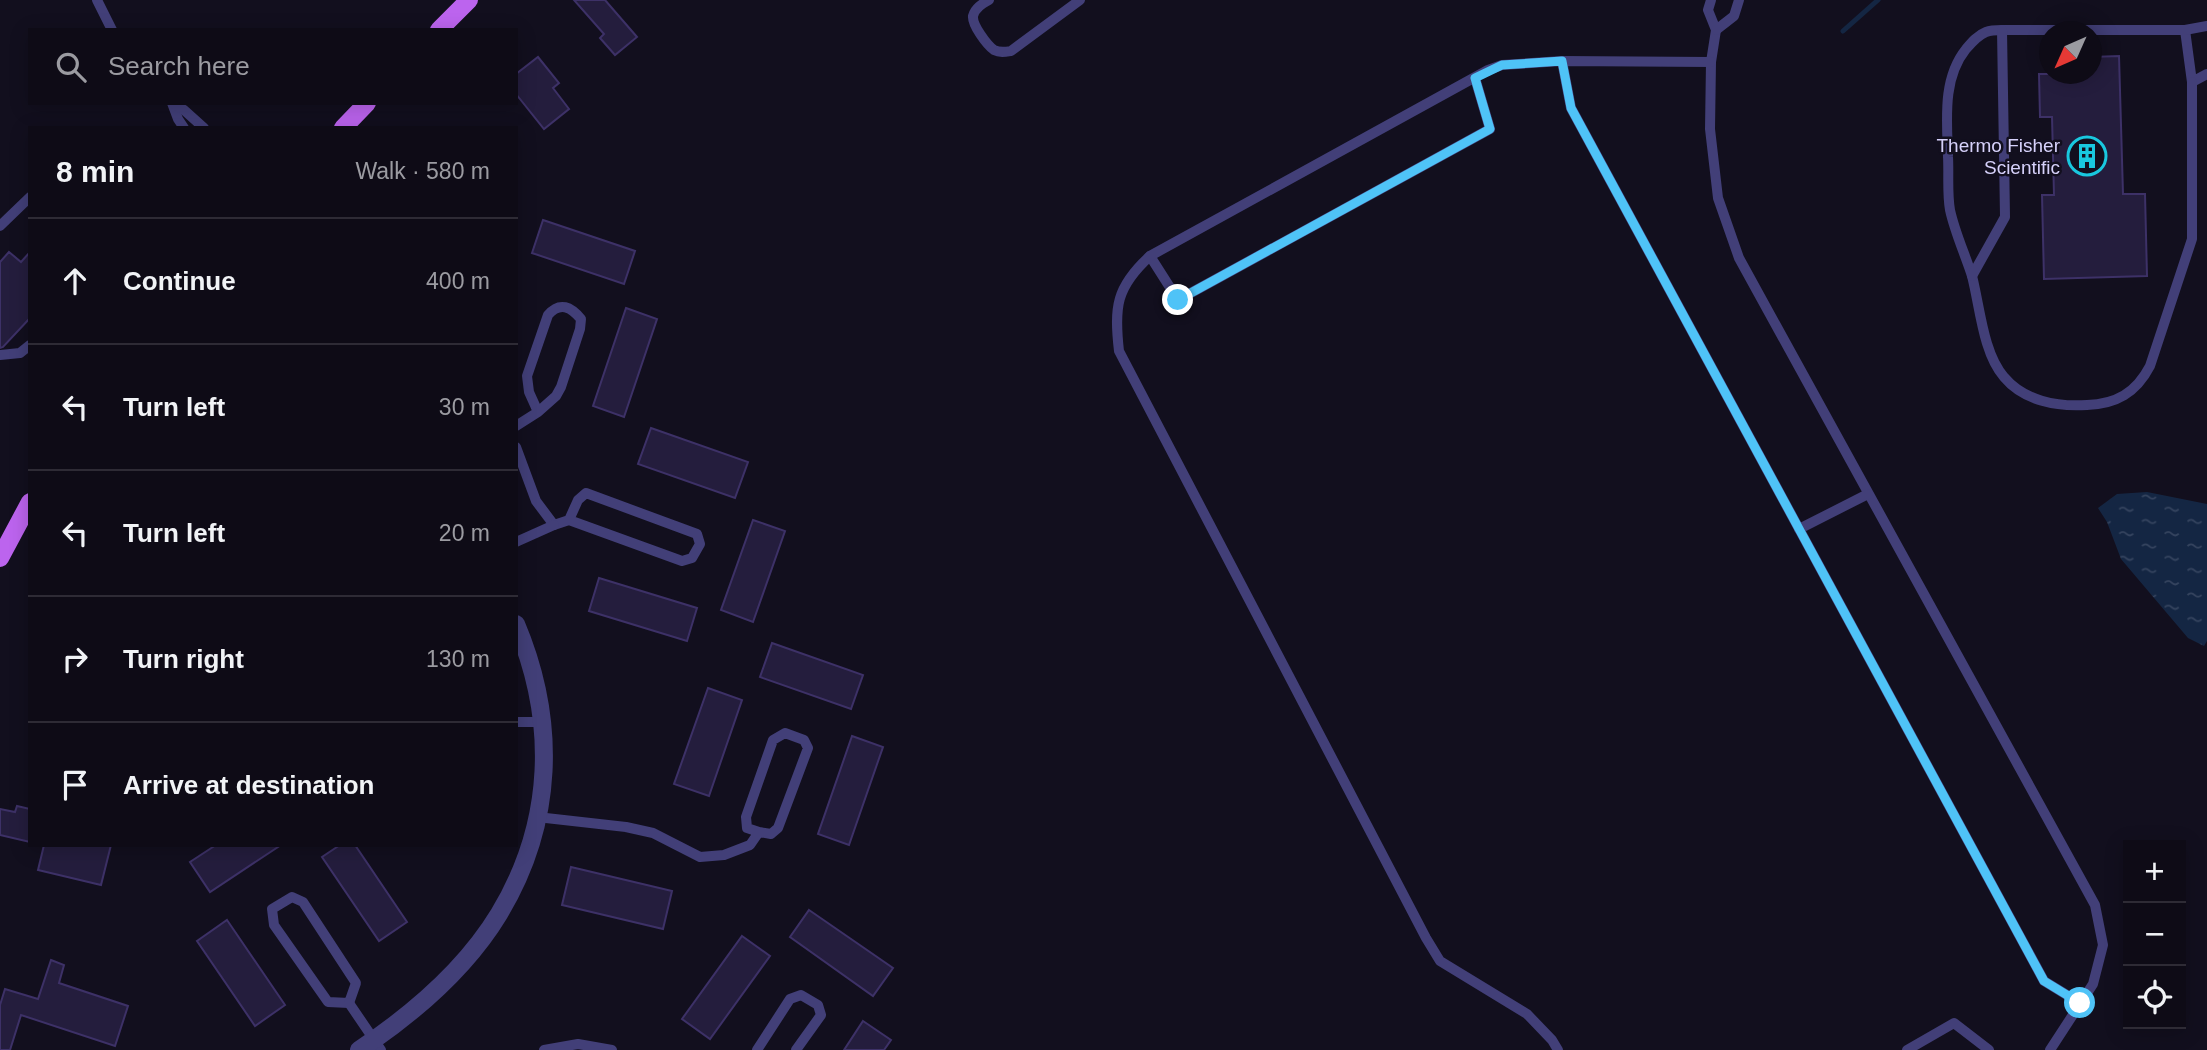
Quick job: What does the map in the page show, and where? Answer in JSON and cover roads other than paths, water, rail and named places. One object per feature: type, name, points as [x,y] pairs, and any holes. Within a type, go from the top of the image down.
[{"type":"main road","points":[[441,28],[469,0]]},
{"type":"main road","points":[[345,126],[365,105]]},
{"type":"main road","points":[[0,558],[28,506]]},
{"type":"street","points":[[372,1047],[460,965],[487,931],[519,874],[533,835],[544,774],[543,722],[539,690],[518,630]]},
{"type":"lane","points":[[97,0],[111,28]]},
{"type":"lane","points":[[989,0],[976,9],[973,23],[992,49],[1001,53],[1011,51],[1080,0]]},
{"type":"lane","points":[[1711,0],[1708,10],[1716,30],[1710,130],[1718,198],[1738,258],[2095,905],[2103,945],[2093,984],[2050,1050]]},
{"type":"lane","points":[[1716,30],[1734,16],[1739,0]]},
{"type":"lane","points":[[2185,30],[2192,82],[2193,239],[2150,366],[2135,389],[2122,398],[2104,404],[2051,404],[2033,398],[2005,379],[1994,364],[1972,276],[1950,209],[1948,89],[1958,62],[1974,39],[1985,32],[2185,30],[2207,26]]},
{"type":"lane","points":[[1972,276],[2005,217],[2002,30]]},
{"type":"lane","points":[[1558,1050],[1527,1014],[1440,961],[1426,938],[1119,351],[1116,325],[1119,302],[1131,273],[1150,256],[1502,65],[1562,61],[1712,62]]},
{"type":"lane","points":[[1562,61],[1571,108],[2044,981],[2080,1003]]},
{"type":"lane","points":[[2192,82],[2207,74]]},
{"type":"lane","points":[[1150,256],[1178,300],[1478,136],[1490,129],[1475,78]]},
{"type":"lane","points":[[174,105],[183,126]]},
{"type":"lane","points":[[176,105],[202,126]]},
{"type":"lane","points":[[0,226],[28,199]]},
{"type":"lane","points":[[518,425],[538,412],[556,396],[561,387],[580,330],[581,319],[573,310],[563,306],[554,308],[548,315],[527,376],[529,393],[538,412]]},
{"type":"lane","points":[[0,355],[20,353],[28,347]]},
{"type":"lane","points":[[518,452],[536,502],[554,525]]},
{"type":"lane","points":[[518,541],[569,520],[682,561],[692,558],[700,544],[697,534],[586,493],[578,500],[569,520]]},
{"type":"lane","points":[[1799,529],[1868,494]]},
{"type":"lane","points":[[518,722],[543,722]]},
{"type":"lane","points":[[785,733],[804,740],[808,748],[778,828],[771,834],[759,832],[747,828],[746,817],[773,740],[785,733]]},
{"type":"lane","points":[[537,817],[626,827],[653,833],[699,857],[724,855],[750,845],[759,832]]},
{"type":"lane","points":[[349,1003],[328,1002],[274,925],[272,909],[292,897],[303,902],[356,983],[349,1003],[372,1047]]},
{"type":"lane","points":[[757,1050],[790,999],[801,995],[818,1005],[821,1014],[796,1050]]},
{"type":"lane","points":[[1907,1050],[1954,1023],[1989,1050]]},
{"type":"lane","points":[[544,1050],[578,1044],[612,1050]]},
{"type":"water","points":[[2147,492],[2207,504],[2207,641],[2204,646],[2188,638],[2121,559],[2107,522],[2098,508],[2117,494]]},
{"type":"waterway","points":[[1843,31],[1878,0]]},
{"type":"place","name":"Thermo Fisher Scientific","points":[[2087,156]]}]
